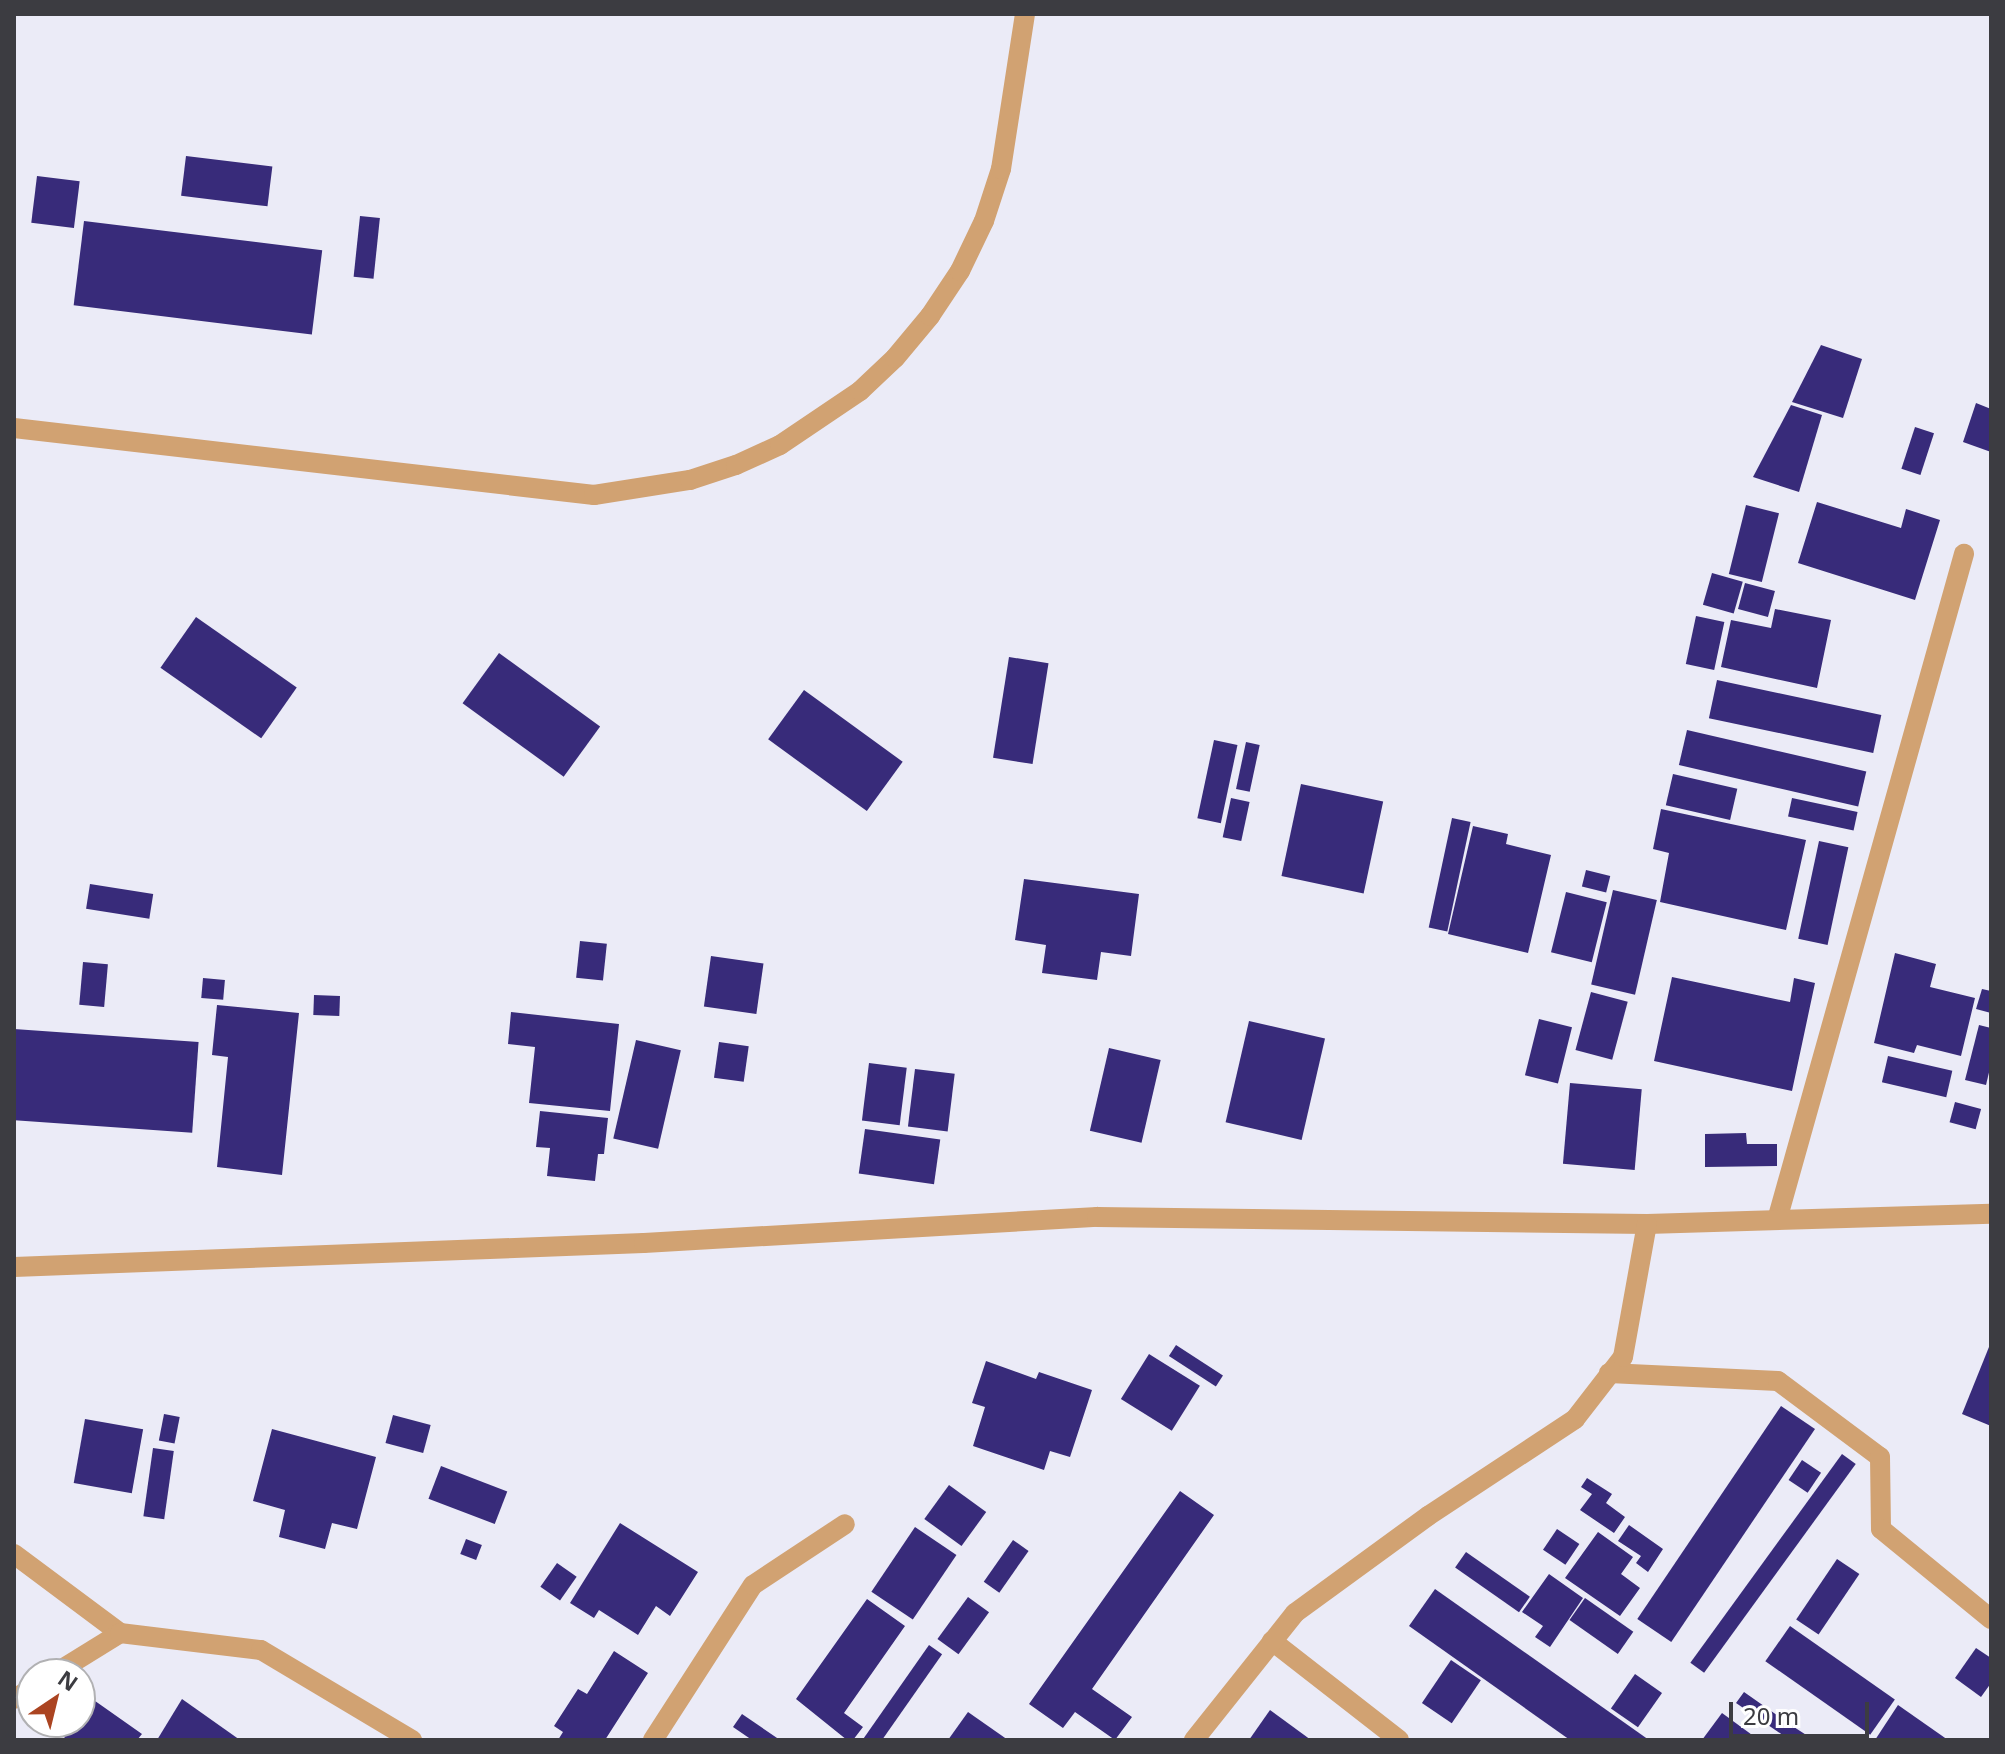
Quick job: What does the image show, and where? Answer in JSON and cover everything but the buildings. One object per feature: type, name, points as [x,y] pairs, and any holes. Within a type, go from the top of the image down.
[{"type":"street","points":[[14,428],[594,495],[678,482],[736,465],[790,439],[860,391],[904,347],[960,271],[984,221],[1001,169],[1025,14]]},
{"type":"street","points":[[1777,1220],[1964,554]]},
{"type":"street","points":[[14,1267],[644,1243],[1097,1217],[1647,1224],[1991,1214]]},
{"type":"street","points":[[1194,1740],[1295,1613],[1428,1516],[1575,1419],[1623,1357],[1647,1224]]},
{"type":"street","points":[[1609,1373],[1778,1381],[1880,1457],[1881,1529],[1991,1619]]},
{"type":"street","points":[[653,1740],[753,1585],[845,1524]]},
{"type":"street","points":[[14,1554],[120,1633],[261,1650],[412,1740]]},
{"type":"street","points":[[80,1658],[120,1633]]},
{"type":"street","points":[[1272,1641],[1399,1740]]}]
